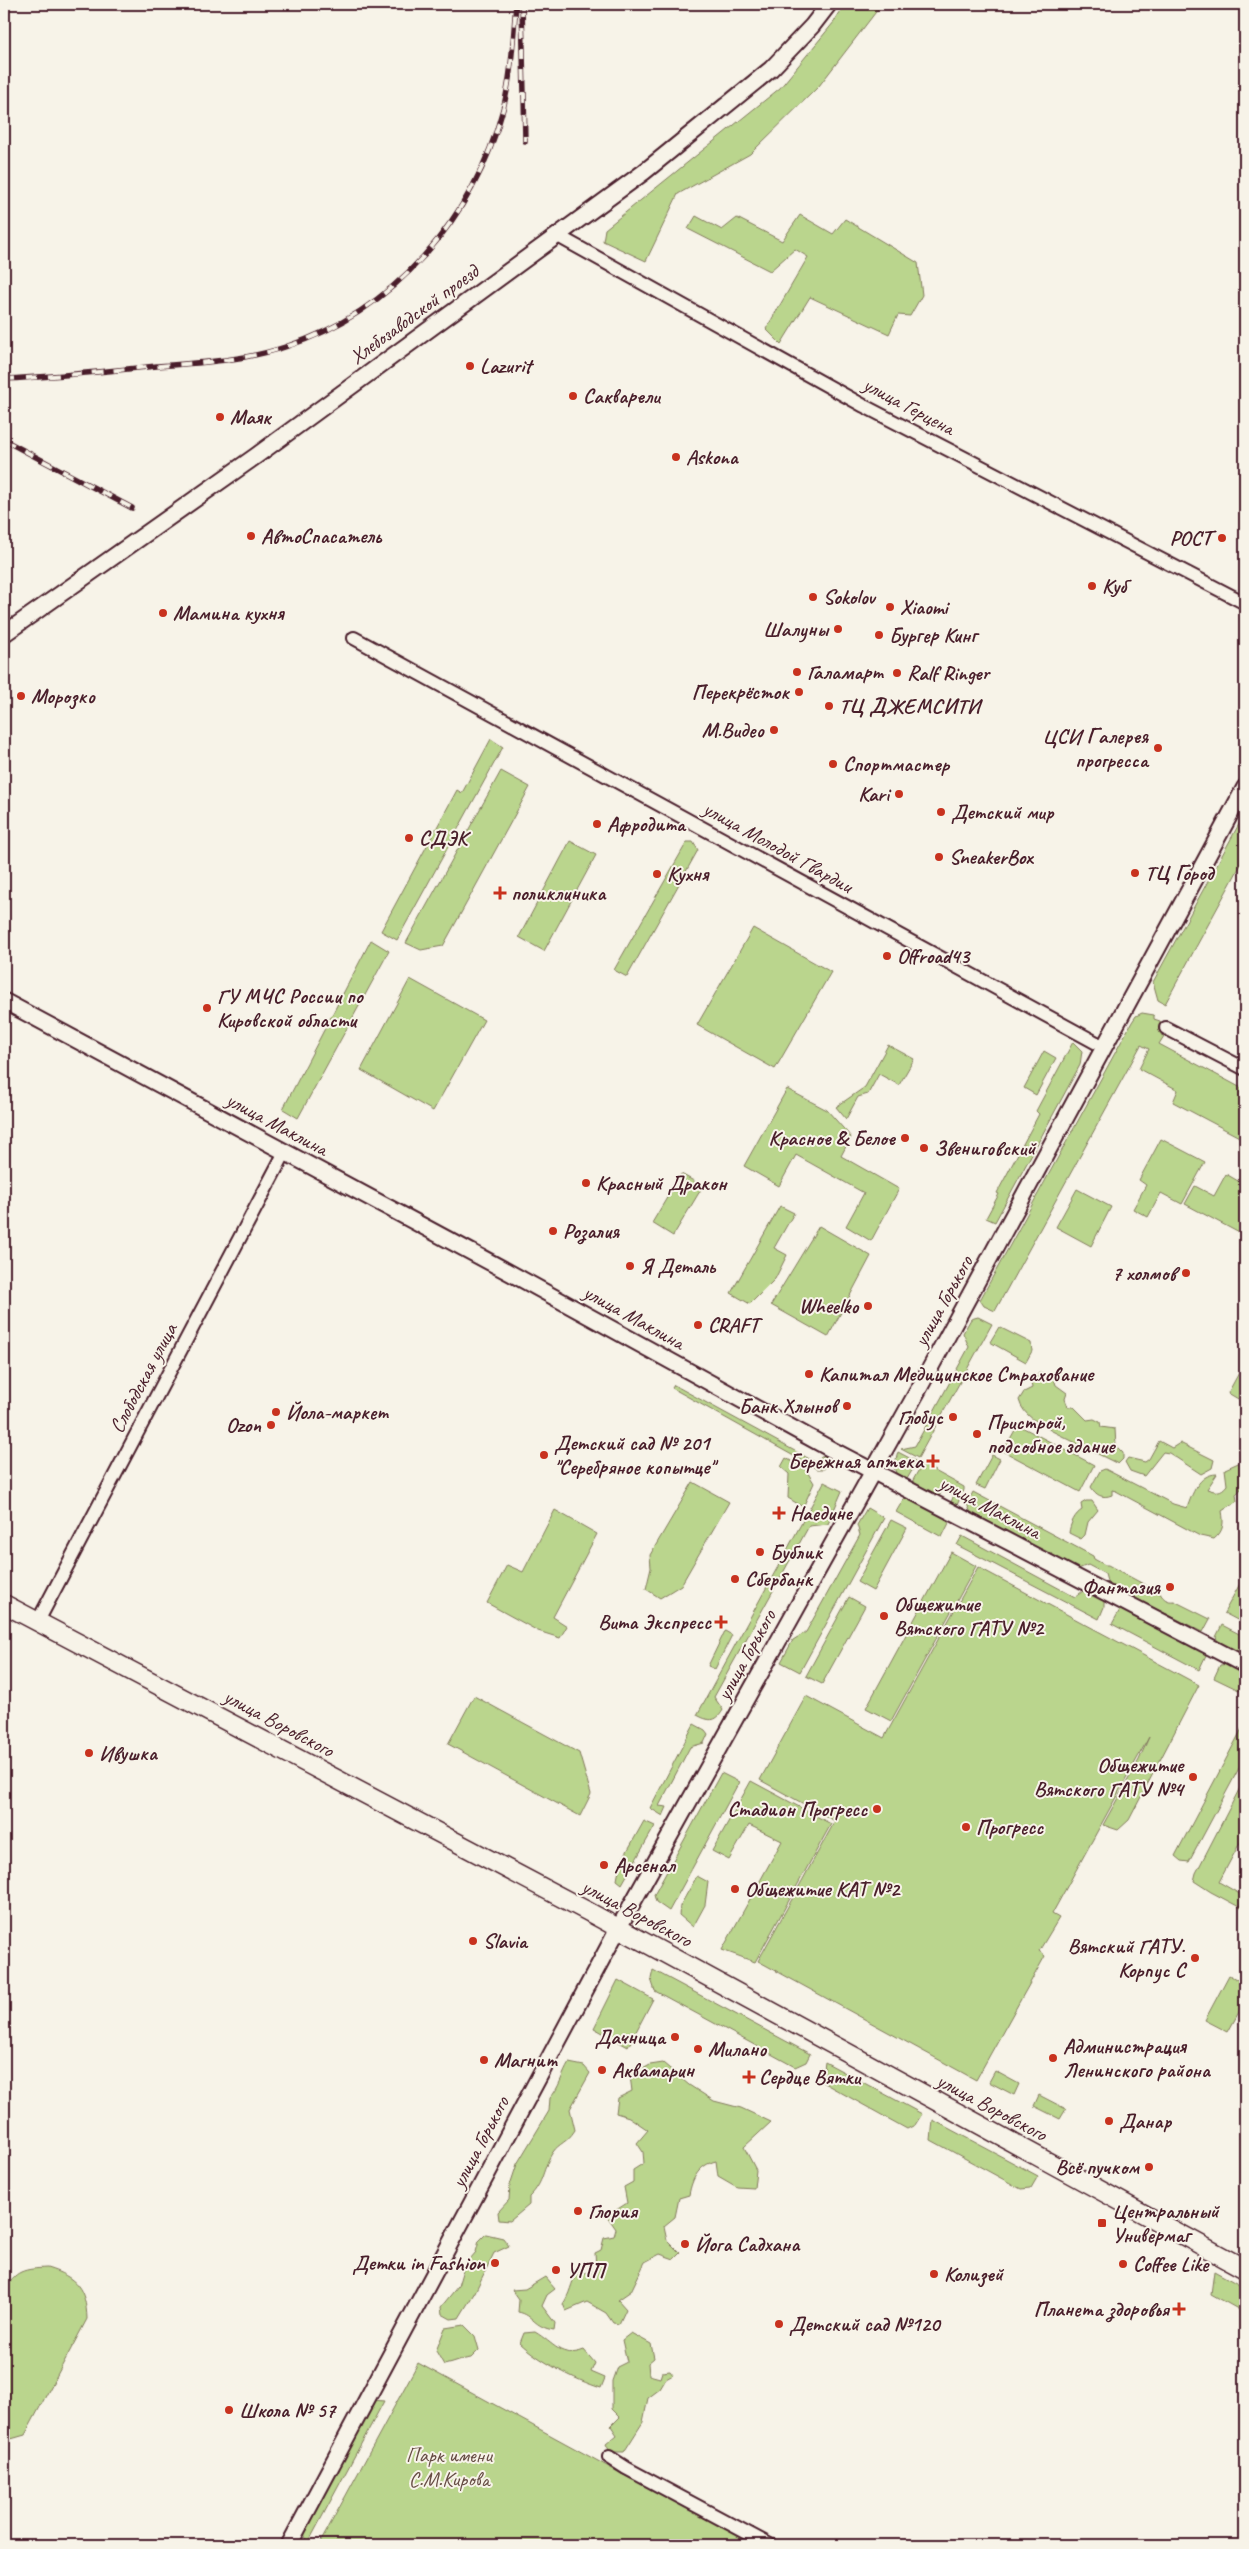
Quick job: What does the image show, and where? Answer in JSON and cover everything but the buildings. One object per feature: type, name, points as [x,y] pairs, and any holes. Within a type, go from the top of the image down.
[{"type":"main road","name":"улица Воровского","points":[[4,1604],[618,1929],[1245,2269]]},
{"type":"street","name":"Хлебозаводской проезд","points":[[4,634],[256,456],[644,172],[771,69],[812,26],[829,4]]},
{"type":"street","name":"улица Герцена","points":[[558,236],[864,406],[1245,603]]},
{"type":"street","name":"улица Молодой Гвардии","points":[[354,638],[1104,1048]]},
{"type":"street","name":"улица Горького","points":[[289,2545],[618,1929],[874,1471],[1245,787]]},
{"type":"street","name":"улица Маклина","points":[[4,1001],[874,1471],[1245,1665]]},
{"type":"street","points":[[1166,1028],[1245,1069]]},
{"type":"street","name":"Слободская улица","points":[[37,1623],[285,1152]]},
{"type":"street","points":[[610,2457],[626,2468],[770,2545]]},
{"type":"green space","points":[[845,4],[882,4],[819,86],[750,154],[678,194],[646,261],[603,241],[605,229],[780,88],[834,22]]},
{"type":"green space","points":[[800,215],[833,234],[845,219],[918,263],[922,295],[910,316],[898,315],[889,334],[810,297],[781,344],[766,329],[808,257],[795,249],[770,271],[688,229],[696,216],[722,230],[737,218],[782,241]]},
{"type":"green space","points":[[491,739],[503,747],[397,940],[381,931],[457,790],[462,793]]},
{"type":"green space","points":[[501,771],[530,787],[443,946],[421,950],[406,943]]},
{"type":"green space","points":[[1245,813],[1245,857],[1165,1004],[1158,1000],[1153,982]]},
{"type":"green space","points":[[570,841],[596,855],[544,951],[519,937]]},
{"type":"green space","points":[[687,842],[693,842],[698,850],[627,977],[614,970]]},
{"type":"green space","points":[[753,928],[831,972],[775,1069],[697,1025]]},
{"type":"green space","points":[[371,940],[389,951],[298,1118],[283,1109]]},
{"type":"green space","points":[[410,979],[484,1020],[433,1111],[361,1070]]},
{"type":"green space","points":[[1142,1013],[1154,1015],[1154,1019],[1160,1021],[1164,1029],[1161,1035],[1164,1036],[1159,1044],[1245,1090],[1245,1140],[1173,1102],[1178,1090],[1139,1069],[1149,1049],[1141,1045],[995,1311],[984,1306],[980,1300],[1132,1022],[1136,1016]]},
{"type":"green space","points":[[1073,1042],[1082,1051],[1080,1065],[995,1222],[986,1218],[999,1194],[997,1193],[1039,1114],[1036,1111]]},
{"type":"green space","points":[[888,1045],[914,1059],[899,1085],[879,1074],[868,1094],[858,1097],[846,1119],[836,1107],[865,1087]]},
{"type":"green space","points":[[1044,1051],[1056,1058],[1036,1095],[1024,1088]]},
{"type":"green space","points":[[787,1089],[827,1110],[851,1137],[841,1156],[899,1189],[871,1241],[846,1226],[864,1193],[796,1155],[779,1186],[744,1166]]},
{"type":"green space","points":[[1161,1139],[1205,1162],[1182,1204],[1161,1193],[1148,1217],[1133,1209],[1146,1185],[1139,1180]]},
{"type":"green space","points":[[681,1174],[703,1186],[673,1236],[652,1223]]},
{"type":"green space","points":[[1226,1174],[1245,1185],[1245,1236],[1185,1204],[1195,1186],[1214,1196]]},
{"type":"green space","points":[[1077,1189],[1111,1207],[1091,1246],[1056,1227]]},
{"type":"green space","points":[[780,1206],[794,1213],[774,1248],[787,1255],[775,1279],[750,1304],[731,1293]]},
{"type":"green space","points":[[819,1226],[871,1256],[828,1337],[771,1305]]},
{"type":"green space","points":[[978,1317],[992,1324],[918,1458],[901,1449],[915,1446],[969,1347],[963,1333],[971,1319]]},
{"type":"green space","points":[[999,1327],[1031,1343],[1032,1351],[1026,1362],[990,1342]]},
{"type":"green space","points":[[1240,1371],[1245,1372],[1245,1403],[1228,1393]]},
{"type":"green space","points":[[1039,1373],[1048,1375],[1056,1385],[1067,1393],[1065,1399],[1068,1407],[1074,1407],[1087,1420],[1094,1419],[1100,1422],[1101,1427],[1115,1429],[1116,1446],[1123,1453],[1123,1459],[1118,1464],[1052,1431],[1032,1419],[1024,1411],[1019,1400],[1024,1392],[1032,1388],[1031,1383]]},
{"type":"green space","points":[[674,1385],[815,1462],[824,1455],[830,1458],[824,1469],[817,1469],[672,1388]]},
{"type":"green space","points":[[1018,1425],[1094,1465],[1080,1492],[1003,1451]]},
{"type":"green space","points":[[1159,1441],[1172,1448],[1180,1443],[1214,1460],[1212,1468],[1201,1474],[1169,1453],[1163,1452],[1144,1476],[1130,1471],[1125,1462],[1128,1458],[1145,1462],[1149,1459]]},
{"type":"green space","points":[[898,1452],[917,1462],[907,1479],[896,1473],[894,1467]]},
{"type":"green space","points":[[992,1455],[1000,1459],[985,1489],[976,1485]]},
{"type":"green space","points":[[786,1458],[806,1470],[814,1483],[803,1507],[788,1498],[789,1474],[781,1467]]},
{"type":"green space","points":[[1245,1460],[1245,1479],[1240,1491],[1236,1494],[1237,1501],[1222,1511],[1223,1526],[1220,1533],[1214,1539],[1200,1536],[1116,1491],[1112,1490],[1112,1495],[1102,1496],[1097,1494],[1091,1487],[1100,1471],[1105,1469],[1173,1504],[1187,1508],[1200,1481],[1205,1477],[1217,1474],[1207,1489],[1220,1491],[1227,1485],[1225,1469]]},
{"type":"green space","points":[[922,1464],[964,1487],[957,1505],[951,1502],[954,1495],[943,1489],[939,1496],[912,1482]]},
{"type":"green space","points":[[693,1482],[729,1502],[681,1585],[660,1598],[646,1589],[651,1568],[650,1555]]},
{"type":"green space","points":[[824,1482],[842,1491],[828,1524],[809,1526],[714,1697],[723,1710],[718,1717],[711,1720],[697,1715]]},
{"type":"green space","points":[[973,1492],[1093,1556],[1094,1559],[1105,1565],[1160,1593],[1166,1600],[1174,1601],[1210,1619],[1203,1632],[1108,1585],[1105,1574],[1088,1565],[1078,1569],[971,1513],[967,1504]]},
{"type":"green space","points":[[906,1495],[951,1519],[942,1537],[896,1512]]},
{"type":"green space","points":[[1086,1501],[1092,1501],[1098,1510],[1088,1522],[1085,1535],[1081,1539],[1069,1533],[1073,1520],[1082,1510],[1081,1504]]},
{"type":"green space","points":[[867,1508],[884,1518],[800,1672],[781,1662],[793,1640],[806,1632],[860,1535],[857,1525]]},
{"type":"green space","points":[[555,1510],[597,1534],[553,1617],[567,1626],[560,1638],[538,1631],[487,1603],[507,1565],[523,1572]]},
{"type":"green space","points":[[891,1520],[907,1528],[873,1591],[857,1582]]},
{"type":"green space","points":[[962,1536],[1075,1597],[1087,1588],[1104,1597],[1104,1607],[1099,1619],[957,1545]]},
{"type":"green space","points":[[951,1552],[976,1566],[891,1721],[866,1708]]},
{"type":"green space","name":"Прогресс","points":[[978,1567],[1199,1685],[1129,1820],[1118,1830],[1103,1825],[1139,1760],[1149,1737],[1052,1914],[1059,1918],[1039,1951],[1045,1956],[976,2080],[758,1961],[835,1821],[760,1780],[806,1696],[884,1738]]},
{"type":"green space","points":[[1242,1580],[1245,1581],[1245,1624],[1224,1613]]},
{"type":"green space","points":[[849,1597],[865,1606],[822,1684],[806,1676]]},
{"type":"green space","points":[[1121,1608],[1207,1653],[1199,1670],[1112,1624]]},
{"type":"green space","points":[[1222,1625],[1245,1637],[1245,1656],[1218,1642],[1216,1637]]},
{"type":"green space","points":[[725,1631],[732,1635],[715,1669],[708,1666]]},
{"type":"green space","points":[[1230,1664],[1245,1672],[1245,1693],[1214,1678],[1220,1665]]},
{"type":"green space","points":[[474,1696],[579,1753],[591,1794],[580,1816],[448,1744]]},
{"type":"green space","points":[[1245,1723],[1245,1757],[1189,1862],[1181,1861],[1175,1856]]},
{"type":"green space","points":[[694,1724],[705,1730],[708,1734],[704,1743],[690,1747],[659,1806],[667,1807],[663,1816],[650,1808]]},
{"type":"green space","points":[[721,1773],[739,1782],[669,1911],[656,1902],[654,1895]]},
{"type":"green space","points":[[1245,1778],[1245,1833],[1219,1882],[1245,1897],[1245,1910],[1194,1881],[1196,1873]]},
{"type":"green space","points":[[751,1781],[831,1824],[755,1962],[722,1950],[782,1841],[749,1825],[729,1860],[712,1851]]},
{"type":"green space","points":[[644,1821],[655,1826],[622,1884],[617,1880],[620,1864]]},
{"type":"green space","points":[[697,1876],[708,1882],[705,1905],[693,1927],[679,1915],[680,1906]]},
{"type":"green space","points":[[653,1970],[810,2054],[806,2062],[795,2067],[655,1991],[651,1979]]},
{"type":"green space","points":[[1229,1975],[1245,1984],[1245,2001],[1228,2032],[1205,2020]]},
{"type":"green space","points":[[618,1980],[653,1999],[628,2047],[594,2028]]},
{"type":"green space","points":[[825,2062],[922,2114],[915,2125],[907,2129],[822,2082]]},
{"type":"green space","points":[[569,2063],[584,2066],[590,2073],[570,2109],[575,2130],[553,2152],[538,2186],[529,2197],[529,2205],[510,2221],[499,2220],[498,2212],[509,2200],[510,2185],[517,2164],[549,2111],[550,2098]]},
{"type":"green space","points":[[663,2063],[689,2085],[714,2101],[741,2108],[771,2122],[744,2147],[756,2170],[754,2188],[737,2187],[718,2176],[716,2161],[705,2166],[694,2178],[689,2195],[679,2198],[675,2217],[664,2226],[667,2240],[680,2253],[674,2259],[660,2254],[645,2262],[631,2291],[618,2300],[626,2309],[619,2324],[613,2323],[606,2313],[587,2302],[566,2311],[563,2304],[577,2272],[591,2273],[596,2268],[595,2253],[601,2250],[604,2238],[614,2236],[616,2229],[607,2216],[627,2203],[624,2187],[633,2182],[633,2170],[644,2163],[643,2152],[637,2143],[648,2130],[629,2117],[616,2113],[618,2098],[632,2091],[630,2076],[650,2065]]},
{"type":"green space","points":[[995,2071],[1019,2084],[1014,2095],[989,2082]]},
{"type":"green space","points":[[1039,2095],[1066,2109],[1060,2119],[1034,2106]]},
{"type":"green space","points":[[933,2120],[1038,2176],[1031,2188],[1021,2189],[931,2140]]},
{"type":"green space","points":[[486,2234],[503,2238],[509,2246],[494,2253],[475,2292],[459,2318],[451,2319],[442,2314],[441,2307],[458,2286],[464,2266],[476,2252],[479,2241]]},
{"type":"green space","points":[[47,2268],[65,2275],[78,2285],[84,2299],[87,2319],[25,2435],[4,2441],[4,2291],[12,2279],[21,2272]]},
{"type":"green space","points":[[1214,2271],[1245,2288],[1245,2313],[1211,2294]]},
{"type":"green space","points":[[545,2277],[555,2289],[547,2295],[542,2306],[555,2323],[554,2330],[538,2324],[518,2312],[519,2300],[512,2290],[525,2289]]},
{"type":"green space","points":[[464,2325],[475,2336],[479,2350],[471,2358],[444,2365],[436,2351],[445,2328]]},
{"type":"green space","points":[[535,2332],[563,2351],[569,2353],[584,2350],[595,2363],[591,2372],[605,2378],[601,2388],[558,2369],[520,2343],[524,2333]]},
{"type":"green space","points":[[631,2333],[651,2344],[654,2358],[648,2363],[649,2375],[660,2378],[662,2372],[670,2371],[673,2375],[666,2379],[660,2389],[648,2398],[643,2422],[624,2452],[610,2452],[606,2444],[617,2435],[611,2426],[620,2417],[612,2409],[612,2381],[617,2367],[627,2362],[622,2340]]},
{"type":"green space","name":"Парк имени С.М.Кирова","points":[[418,2363],[631,2479],[640,2480],[756,2545],[319,2545]]},
{"type":"green space","points":[[373,2400],[384,2401],[307,2545],[304,2532]]},
{"type":"railway","points":[[4,379],[199,363],[251,356],[285,347],[324,331],[361,310],[394,285],[424,256],[450,223],[472,187],[490,149],[503,109],[510,70],[516,4]]},
{"type":"railway","points":[[522,4],[525,141]]},
{"type":"railway","points":[[4,440],[132,508]]},
{"type":"place","name":"Lazurit","points":[[470,366]]},
{"type":"place","name":"Сакварели","points":[[573,396]]},
{"type":"place","name":"Маяк","points":[[220,417]]},
{"type":"place","name":"Askona","points":[[676,457]]},
{"type":"place","name":"АвтоСпасатель","points":[[251,536]]},
{"type":"place","name":"РОСТ","points":[[1222,538]]},
{"type":"place","name":"Куб","points":[[1092,586]]},
{"type":"place","name":"Sokolov","points":[[813,597]]},
{"type":"place","name":"Xiaomi","points":[[890,607]]},
{"type":"place","name":"Мамина кухня","points":[[163,613]]},
{"type":"place","name":"Шалуны","points":[[838,629]]},
{"type":"place","name":"Бургер Кинг","points":[[879,635]]},
{"type":"place","name":"Галамарт","points":[[797,672]]},
{"type":"place","name":"Ralf Ringer","points":[[897,673]]},
{"type":"place","name":"Перекрёсток","points":[[799,692]]},
{"type":"place","name":"Морозко","points":[[21,696]]},
{"type":"place","name":"ТЦ ДЖЕМСИТИ","points":[[829,706]]},
{"type":"place","name":"М.Видео","points":[[774,730]]},
{"type":"place","name":"ЦСИ Галерея прогресса","points":[[1158,748]]},
{"type":"place","name":"Спортмастер","points":[[833,764]]},
{"type":"place","name":"Kari","points":[[899,794]]},
{"type":"place","name":"Детский мир","points":[[941,812]]},
{"type":"place","name":"Афродита","points":[[597,824]]},
{"type":"place","name":"СДЭК","points":[[409,838]]},
{"type":"place","name":"SneakerBox","points":[[939,857]]},
{"type":"place","name":"ТЦ Город","points":[[1135,873]]},
{"type":"place","name":"Кухня","points":[[657,874]]},
{"type":"place","name":"поликлиника","points":[[500,893]]},
{"type":"place","name":"Offroad43","points":[[887,956]]},
{"type":"place","name":"ГУ МЧС России по Кировской области","points":[[207,1008]]},
{"type":"place","name":"Красное & Белое","points":[[905,1138]]},
{"type":"place","name":"Звениговский","points":[[924,1148]]},
{"type":"place","name":"Красный Дракон","points":[[586,1183]]},
{"type":"place","name":"Розалия","points":[[553,1231]]},
{"type":"place","name":"Я Деталь","points":[[630,1266]]},
{"type":"place","name":"7 холмов","points":[[1186,1273]]},
{"type":"place","name":"Wheelko","points":[[868,1306]]},
{"type":"place","name":"CRAFT","points":[[698,1325]]},
{"type":"place","name":"Капитал Медицинское Страхование","points":[[809,1374]]},
{"type":"place","name":"Банк Хлынов","points":[[847,1406]]},
{"type":"place","name":"Йола-маркет","points":[[276,1412]]},
{"type":"place","name":"Глобус","points":[[953,1417]]},
{"type":"place","name":"Ozon","points":[[271,1425]]},
{"type":"place","name":"Пристрой, подсобное здание","points":[[977,1434]]},
{"type":"place","name":"Детский сад № 201 \"Серебряное копытце\"","points":[[544,1455]]},
{"type":"place","name":"Бережная аптека","points":[[933,1461]]},
{"type":"place","name":"Наедине","points":[[779,1513]]},
{"type":"place","name":"Бублик","points":[[760,1552]]},
{"type":"place","name":"Сбербанк","points":[[735,1579]]},
{"type":"place","name":"Фантазия","points":[[1170,1587]]},
{"type":"place","name":"Общежитие Вятского ГАТУ №2","points":[[884,1616]]},
{"type":"place","name":"Вита Экспресс","points":[[721,1622]]},
{"type":"place","name":"Ивушка","points":[[89,1753]]},
{"type":"place","name":"Общежитие Вятского ГАТУ №4","points":[[1193,1777]]},
{"type":"place","name":"Стадион Прогресс","points":[[877,1809]]},
{"type":"place","name":"Прогресс","points":[[966,1827]]},
{"type":"place","name":"Арсенал","points":[[604,1865]]},
{"type":"place","name":"Общежитие КАТ №2","points":[[735,1889]]},
{"type":"place","name":"Slavia","points":[[473,1941]]},
{"type":"place","name":"Вятский ГАТУ. Корпус С","points":[[1195,1958]]},
{"type":"place","name":"Дачница","points":[[675,2037]]},
{"type":"place","name":"Милано","points":[[698,2049]]},
{"type":"place","name":"Администрация Ленинского района","points":[[1053,2058]]},
{"type":"place","name":"Магнит","points":[[484,2060]]},
{"type":"place","name":"Аквамарин","points":[[602,2070]]},
{"type":"place","name":"Сердце Вятки","points":[[749,2077]]},
{"type":"place","name":"Данар","points":[[1109,2121]]},
{"type":"place","name":"Всё пучком","points":[[1149,2167]]},
{"type":"place","name":"Глория","points":[[578,2211]]},
{"type":"place","name":"Центральный Универмаг","points":[[1102,2223]]},
{"type":"place","name":"Йога Садхана","points":[[685,2244]]},
{"type":"place","name":"Детки in Fashion","points":[[495,2263]]},
{"type":"place","name":"Coffee Like","points":[[1123,2264]]},
{"type":"place","name":"УПП","points":[[556,2270]]},
{"type":"place","name":"Колизей","points":[[934,2274]]},
{"type":"place","name":"Планета здоровья","points":[[1179,2309]]},
{"type":"place","name":"Детский сад №120","points":[[779,2324]]},
{"type":"place","name":"Школа № 57","points":[[229,2410]]}]
